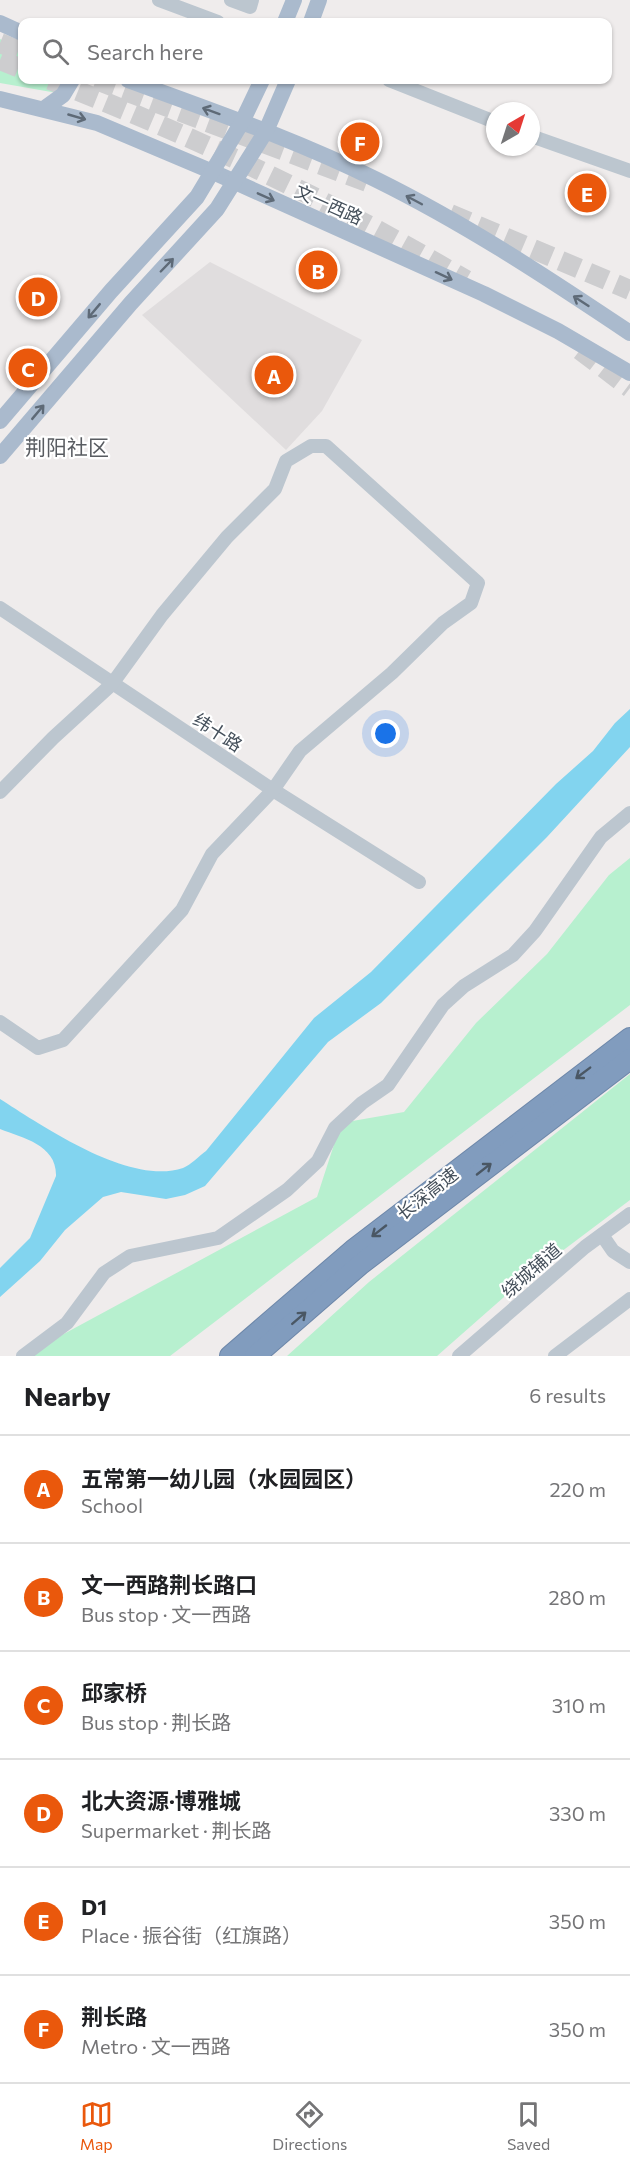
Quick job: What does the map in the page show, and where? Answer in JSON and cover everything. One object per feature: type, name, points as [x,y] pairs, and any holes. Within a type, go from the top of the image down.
[{"type":"highway","name":"长深高速","points":[[230,1356],[353,1250],[630,1038]]},
{"type":"highway","name":"长深高速","points":[[255,1356],[361,1264],[630,1059]]},
{"type":"highway","points":[[220,1356],[276,1314]]},
{"type":"main road","points":[[287,18],[294,0]]},
{"type":"main road","points":[[312,18],[319,0]]},
{"type":"main road","points":[[0,22],[18,31]]},
{"type":"main road","points":[[45,108],[63,95],[70,84]]},
{"type":"main road","points":[[139,84],[266,131],[376,180],[459,224],[630,333]]},
{"type":"main road","points":[[0,421],[111,291],[178,220],[213,172],[242,122],[260,84]]},
{"type":"main road","points":[[0,456],[131,303],[198,233],[236,183],[266,131],[286,84]]},
{"type":"main road","name":"文一西路","points":[[0,99],[45,108],[98,123],[213,172],[484,294],[558,331],[630,374]]},
{"type":"street","points":[[159,0],[207,18]]},
{"type":"street","points":[[231,0],[250,7],[252,0]]},
{"type":"street","points":[[399,84],[486,118]]},
{"type":"street","points":[[540,139],[630,171]]},
{"type":"street","points":[[0,792],[53,738],[112,684],[176,597],[227,537],[275,489],[286,461],[311,446],[326,446],[478,583],[471,603],[443,623],[392,673],[300,751],[273,790],[212,854],[182,910],[63,1040],[38,1048],[0,1022]]},
{"type":"street","name":"纬十路","points":[[0,608],[273,790],[419,882]]},
{"type":"street","points":[[23,1356],[67,1323],[104,1273],[130,1256],[218,1238],[287,1191],[318,1161],[335,1128],[362,1103],[388,1085],[443,1005],[464,986],[513,955],[536,931],[601,837],[630,813]]},
{"type":"street","name":"绕城辅道","points":[[459,1356],[630,1214]]},
{"type":"street","points":[[602,1235],[613,1251],[630,1262]]},
{"type":"street","points":[[555,1356],[630,1299]]},
{"type":"shaded area","points":[[210,262],[362,340],[322,411],[286,450],[142,315]]},
{"type":"green space","points":[[0,39],[18,47],[18,84],[64,84],[57,93],[0,83]]},
{"type":"green space","points":[[630,858],[630,1005],[170,1356],[23,1356],[317,1197],[341,1123],[404,1112],[476,1023],[547,954],[609,875]]},
{"type":"green space","points":[[630,1074],[630,1200],[521,1282],[437,1356],[287,1356],[369,1282]]},
{"type":"water","points":[[630,709],[630,747],[547,837],[381,1003],[328,1042],[205,1186],[185,1195],[166,1199],[121,1192],[103,1197],[65,1230],[40,1261],[0,1297],[0,1268],[30,1238],[56,1176],[55,1165],[45,1150],[37,1144],[0,1129],[0,1099],[63,1138],[113,1161],[138,1169],[162,1171],[189,1165],[206,1151],[314,1018],[371,972],[556,784],[593,751],[615,723]]},
{"type":"tunnel","points":[[0,43],[18,50]]},
{"type":"tunnel","points":[[0,60],[18,67]]},
{"type":"tunnel","points":[[60,84],[262,171],[364,223],[466,280]]},
{"type":"tunnel","points":[[107,84],[367,182]]},
{"type":"tunnel","points":[[450,214],[630,290]]},
{"type":"tunnel","points":[[580,350],[630,388]]},
{"type":"place","name":"荆长路","points":[[360,142]]},
{"type":"place","name":"D1","points":[[587,193]]},
{"type":"place","name":"文一西路荆长路口","points":[[318,270]]},
{"type":"place","name":"北大资源·博雅城","points":[[38,297]]},
{"type":"place","name":"邱家桥","points":[[28,368]]},
{"type":"place","name":"五常第一幼儿园（水园园区）","points":[[274,375]]},
{"type":"district","name":"荆阳社区","points":[[67,446]]}]
